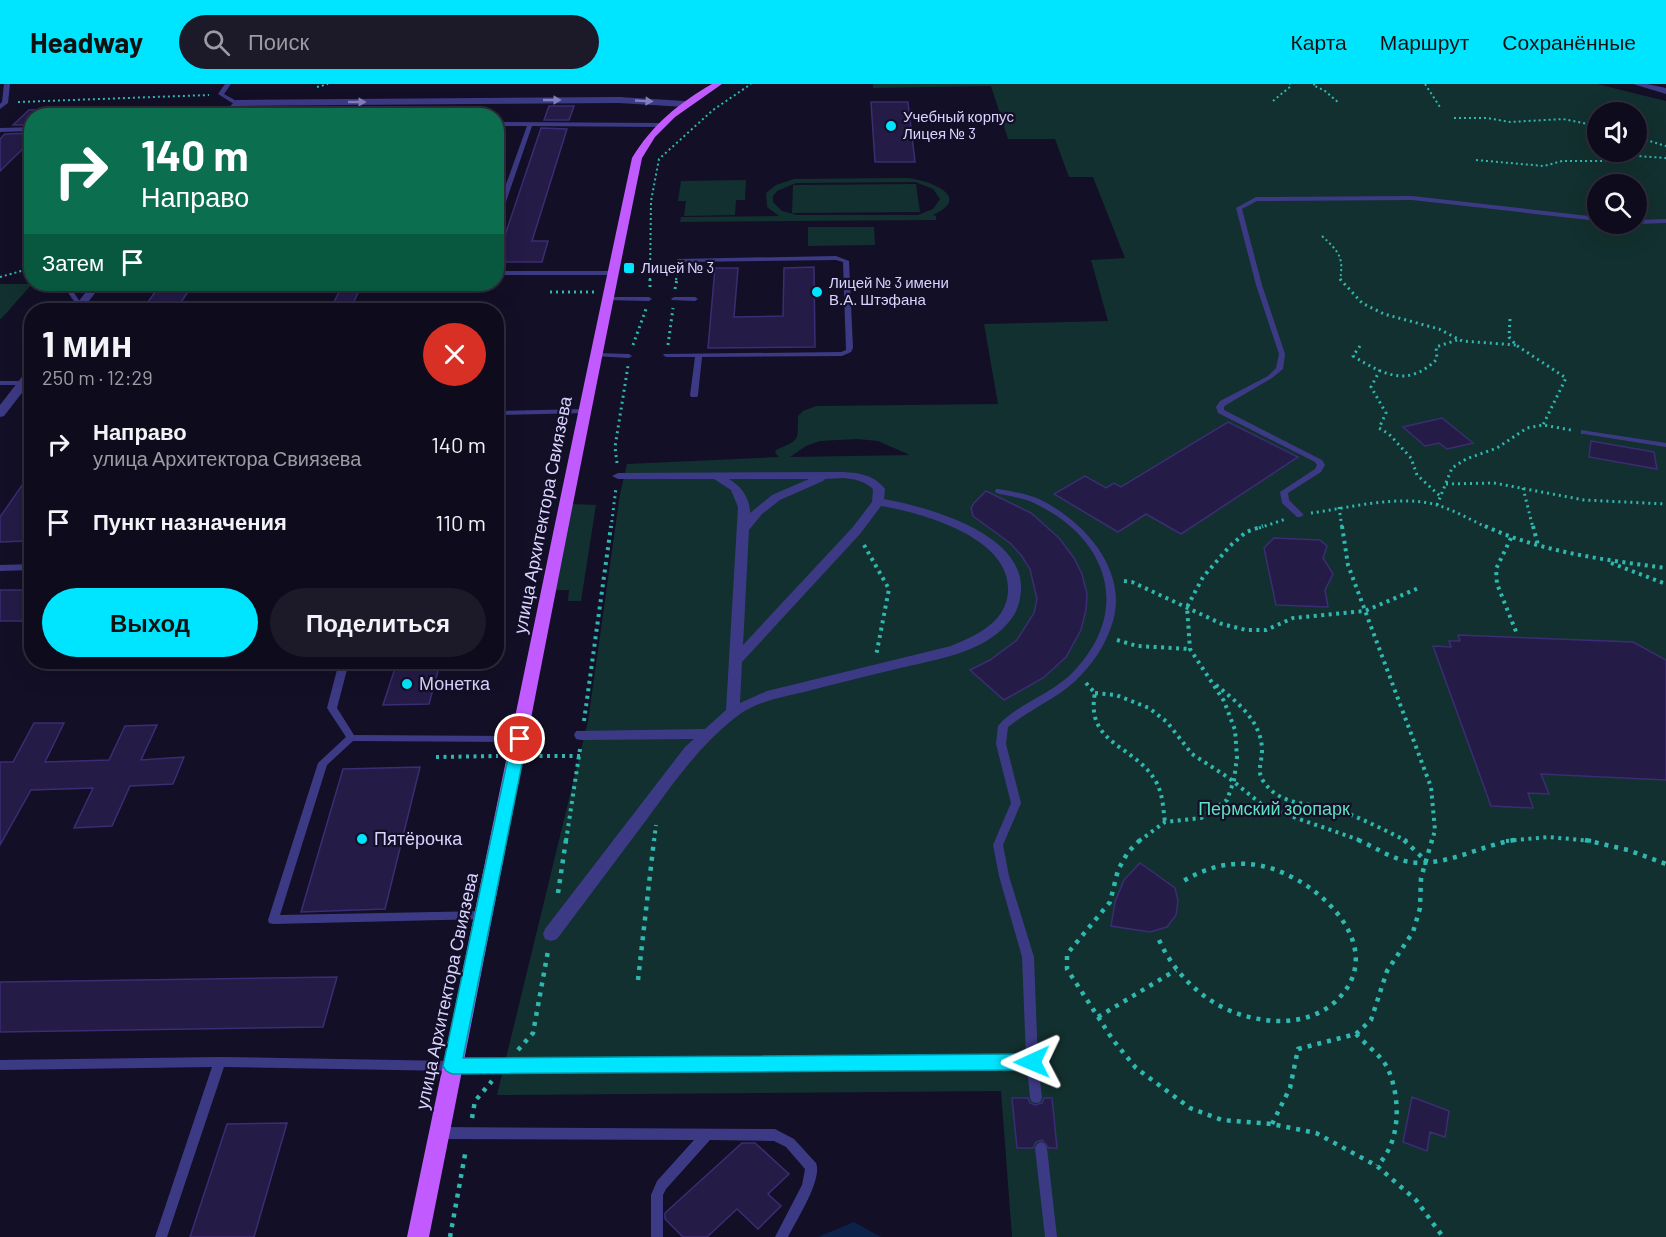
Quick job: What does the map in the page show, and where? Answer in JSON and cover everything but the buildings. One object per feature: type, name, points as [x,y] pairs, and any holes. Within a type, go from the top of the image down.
[{"type":"main road","name":"улица Архитектора Свиязева","points":[[418,1237],[637,158],[645,142],[660,125],[685,104],[718,84]]},
{"type":"street","points":[[1636,84],[1666,91]]},
{"type":"street","points":[[232,108],[236,103],[619,100],[685,104]]},
{"type":"street","points":[[0,413],[24,386]]},
{"type":"street","points":[[618,476],[835,475],[854,476],[873,482],[879,489],[878,502],[856,531],[735,662]]},
{"type":"street","points":[[742,532],[753,514],[768,501],[806,484],[835,475]]},
{"type":"street","points":[[717,477],[731,483],[740,493],[744,507],[733,712]]},
{"type":"street","points":[[551,934],[690,751],[706,734],[733,712],[767,696],[973,644],[1006,617],[1012,608],[1017,589],[1003,554],[984,539],[925,512],[902,505],[878,502]]},
{"type":"street","points":[[581,735],[706,734]]},
{"type":"lane","points":[[3,105],[7,84]]},
{"type":"lane","points":[[228,84],[221,94],[236,103]]},
{"type":"lane","points":[[504,124],[660,125]]},
{"type":"lane","points":[[504,199],[530,124]]},
{"type":"lane","points":[[0,130],[24,129]]},
{"type":"lane","points":[[1300,515],[1285,501],[1284,492],[1322,465],[1318,460],[1221,411],[1220,407],[1223,403],[1270,377],[1279,369],[1282,354],[1259,285],[1239,208],[1256,199],[1412,198],[1587,218]]},
{"type":"lane","points":[[1647,222],[1666,221]]},
{"type":"lane","points":[[666,355],[842,354],[849,351],[846,261],[836,258],[679,260]]},
{"type":"lane","points":[[504,273],[612,273]]},
{"type":"lane","points":[[607,299],[649,299]]},
{"type":"lane","points":[[674,299],[695,299]]},
{"type":"lane","points":[[596,355],[629,356]]},
{"type":"lane","points":[[694,395],[699,355]]},
{"type":"lane","points":[[0,383],[24,383]]},
{"type":"lane","points":[[504,413],[585,411]]},
{"type":"lane","points":[[1584,432],[1666,445]]},
{"type":"lane","points":[[999,491],[1038,502],[1068,521],[1089,540],[1104,563],[1112,587],[1111,618],[1101,646],[1077,674],[1047,697],[1016,714],[1003,726],[1001,744],[1016,803],[998,845],[1004,876],[1028,957],[1032,1062],[1036,1098]]},
{"type":"lane","points":[[0,568],[24,567]]},
{"type":"lane","points":[[342,669],[332,708],[351,738]]},
{"type":"lane","points":[[485,915],[273,920],[323,763],[351,738],[520,739]]},
{"type":"lane","points":[[0,1065],[220,1062],[452,1066],[1032,1062]]},
{"type":"lane","points":[[161,1237],[220,1062]]},
{"type":"lane","points":[[438,1133],[775,1135],[783,1138],[807,1159],[812,1167],[812,1176],[781,1237]]},
{"type":"lane","points":[[657,1237],[657,1195],[661,1185],[708,1134]]},
{"type":"lane","points":[[1041,1148],[1051,1237]]},
{"type":"path","points":[[557,900],[618,476],[615,447],[629,356],[651,292],[648,259],[655,173],[659,158],[701,117],[751,84]]},
{"type":"path","points":[[1273,101],[1291,86],[1290,84]]},
{"type":"path","points":[[1315,84],[1313,85],[1316,88],[1326,92],[1329,98],[1339,103]]},
{"type":"path","points":[[1425,84],[1440,107]]},
{"type":"path","points":[[3,105],[88,98],[221,94]]},
{"type":"path","points":[[1454,118],[1487,118],[1510,122],[1563,119],[1587,124]]},
{"type":"path","points":[[1647,140],[1666,146]]},
{"type":"path","points":[[1476,160],[1544,166],[1562,161],[1616,161],[1637,156],[1666,158]]},
{"type":"path","points":[[1322,236],[1340,253],[1344,266],[1340,280],[1351,294],[1375,311],[1401,321],[1438,328],[1457,340]]},
{"type":"path","points":[[0,278],[24,270]]},
{"type":"path","points":[[550,292],[595,292]]},
{"type":"path","points":[[1510,319],[1509,337],[1516,345],[1566,378],[1543,425]]},
{"type":"path","points":[[1360,346],[1353,356],[1392,375],[1413,377],[1426,370],[1437,359],[1436,347],[1457,340],[1516,345]]},
{"type":"path","points":[[1380,370],[1371,387],[1386,412],[1379,428],[1389,434],[1411,458],[1417,475],[1440,496]]},
{"type":"path","points":[[1437,504],[1452,468],[1466,459],[1497,448],[1527,428],[1543,425],[1584,432]]},
{"type":"path","points":[[1446,484],[1494,483],[1584,500],[1666,504]]},
{"type":"path","points":[[1523,488],[1538,545]]},
{"type":"path","points":[[1443,1237],[1416,1200],[1377,1166],[1316,1133],[1272,1124],[1222,1120],[1190,1108],[1136,1068],[1066,969],[1067,954],[1110,902],[1118,870],[1128,852],[1145,835],[1165,822],[1201,818],[1227,800],[1234,780],[1237,757],[1235,730],[1224,701],[1190,649],[1186,607],[1203,577],[1230,546],[1246,532],[1300,515],[1339,507],[1421,502],[1437,504],[1511,538],[1603,560],[1666,568]]},
{"type":"path","points":[[1272,1124],[1284,1104],[1294,1078],[1298,1049],[1356,1034],[1371,1020],[1387,971],[1413,932],[1420,908],[1421,878],[1435,830],[1431,787],[1348,566],[1339,507]]},
{"type":"path","points":[[856,531],[889,589],[873,668]]},
{"type":"path","points":[[1511,538],[1496,569],[1497,584],[1517,634]]},
{"type":"path","points":[[1603,560],[1666,584]]},
{"type":"path","points":[[1109,579],[1132,582],[1222,624],[1246,630],[1266,630],[1293,618],[1365,611],[1421,587]]},
{"type":"path","points":[[1105,636],[1137,646],[1190,649]]},
{"type":"path","points":[[1077,674],[1095,693]]},
{"type":"path","points":[[1212,683],[1241,705],[1256,727],[1262,750],[1259,770],[1264,783],[1287,801],[1342,812],[1407,841],[1426,861]]},
{"type":"path","points":[[1095,693],[1109,692],[1157,715],[1173,729],[1185,748],[1199,761],[1234,780],[1248,796],[1277,813],[1353,837],[1410,862],[1476,851],[1508,841],[1551,837],[1586,839],[1638,852],[1666,864]]},
{"type":"path","points":[[1095,693],[1090,705],[1095,721],[1108,739],[1153,776],[1161,791],[1165,822]]},
{"type":"path","points":[[638,980],[660,790]]},
{"type":"path","points":[[1159,940],[1176,970],[1209,1000],[1250,1018],[1271,1021],[1311,1016],[1328,1009],[1341,998],[1350,985],[1355,970],[1354,945],[1345,921],[1319,892],[1303,881],[1275,870],[1245,864],[1209,868],[1180,883]]},
{"type":"path","points":[[450,1237],[475,1101],[533,1033],[551,934]]},
{"type":"path","points":[[1098,1017],[1176,970]]},
{"type":"path","points":[[1356,1034],[1387,1067],[1396,1100],[1394,1140],[1388,1155],[1377,1166]]},
{"type":"green space","name":"Пермский зоопарк","points":[[873,84],[1597,84],[1666,101],[1666,1237],[1012,1237],[1001,1091],[497,1095],[588,721],[620,494],[627,464],[779,457],[775,453],[776,450],[796,438],[798,416],[803,411],[816,406],[998,404],[984,324],[1108,321],[1091,260],[1125,258],[1093,177],[1069,177],[1055,139],[1008,139],[991,86],[873,88]],"holes":[[[857,439],[878,441],[910,455],[790,457],[806,446],[820,441]]]},
{"type":"green space","points":[[794,179],[916,179],[943,190],[948,195],[949,201],[945,208],[933,215],[936,216],[936,220],[680,222],[681,217],[779,216],[767,207],[766,193],[776,185]],"holes":[[[915,182],[933,189],[940,199],[933,209],[918,215],[797,215],[782,211],[773,202],[773,196],[777,191],[796,183]]]},
{"type":"green space","points":[[746,180],[745,200],[736,200],[735,215],[684,216],[686,201],[678,201],[681,181]]},
{"type":"green space","points":[[916,184],[920,212],[792,213],[793,185]]},
{"type":"green space","points":[[808,227],[874,227],[875,245],[808,246]]},
{"type":"green space","points":[[0,284],[24,284],[26,291],[0,319]]},
{"type":"green space","points":[[571,504],[596,505],[581,601],[568,601],[569,590],[553,590]]},
{"type":"water","points":[[854,1222],[881,1237],[818,1237]]},
{"type":"place","name":"Учебный корпус Лицея № 3","points":[[891,126]]},
{"type":"place","name":"Лицей № 3","points":[[629,268]]},
{"type":"place","name":"Лицей № 3 имени В.А. Штэфана","points":[[817,292]]},
{"type":"place","name":"Монетка","points":[[407,684]]},
{"type":"place","name":"Пятёрочка","points":[[362,839]]},
{"type":"route","points":[[520,739],[452,1066],[1032,1062]]}]
